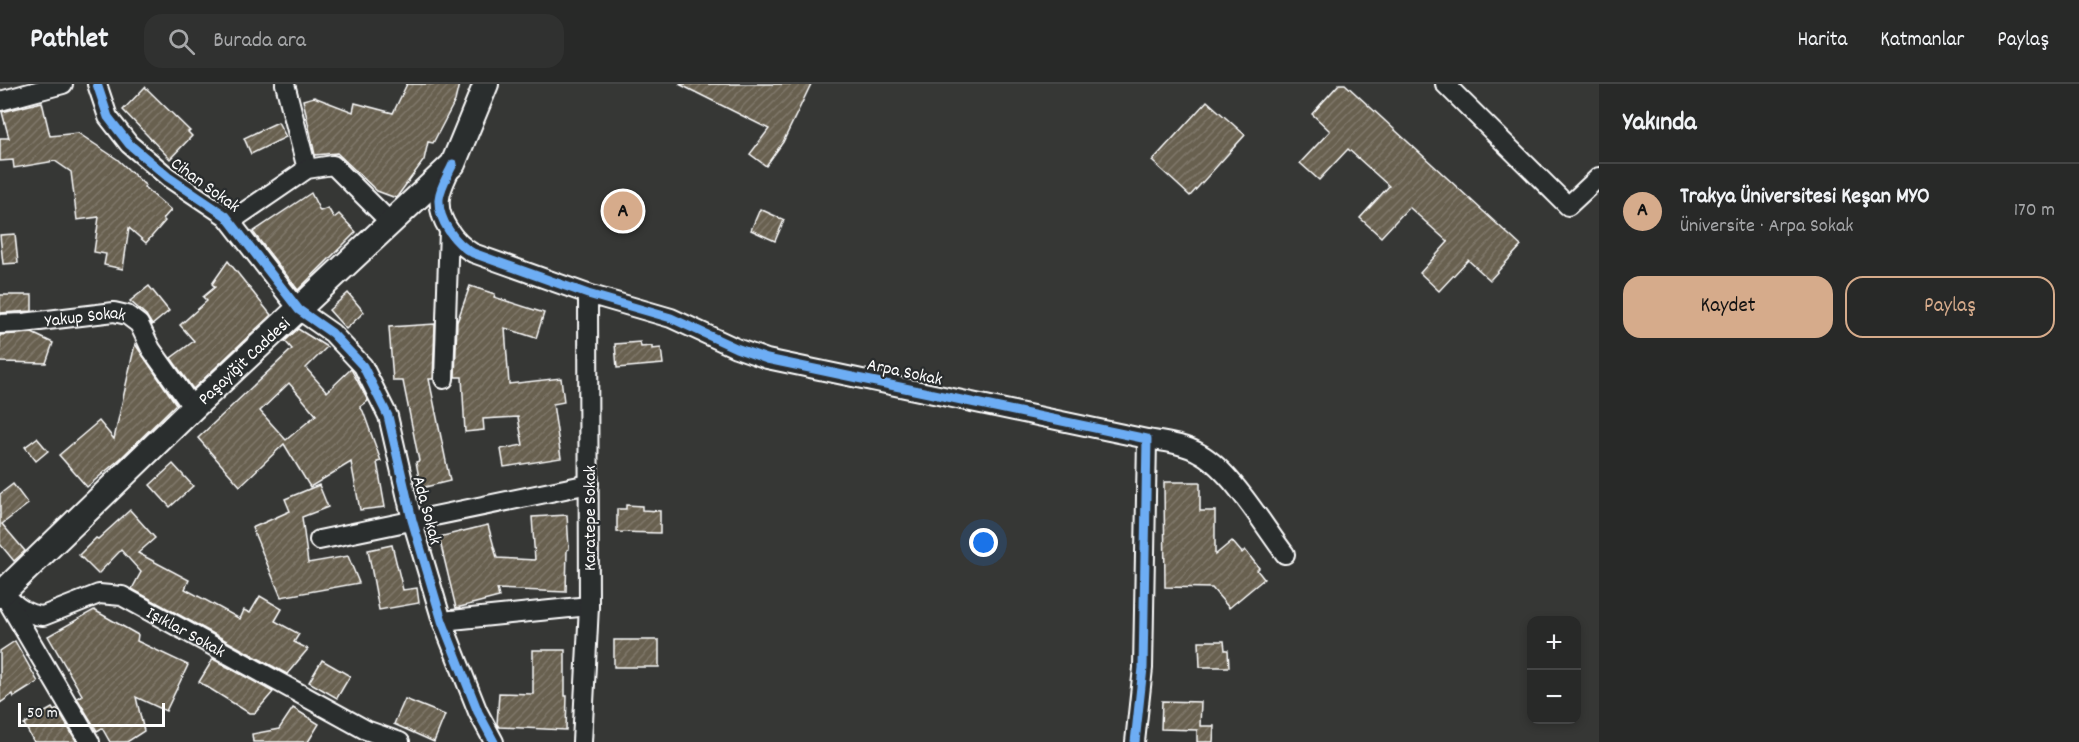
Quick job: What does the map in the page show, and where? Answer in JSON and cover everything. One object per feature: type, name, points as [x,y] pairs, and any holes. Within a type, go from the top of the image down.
[{"type":"main road","name":"Paşayiğit Caddesi","points":[[1,592],[453,164],[486,84]]},
{"type":"street","points":[[0,101],[63,84]]},
{"type":"street","name":"Cihan Sokak","points":[[97,84],[108,117],[129,144],[161,172],[215,206],[231,221],[299,310]]},
{"type":"street","points":[[285,84],[307,169]]},
{"type":"street","points":[[1445,84],[1568,206],[1599,177]]},
{"type":"street","points":[[444,379],[445,222],[440,196],[453,164]]},
{"type":"street","points":[[231,221],[307,169],[333,165],[398,216]]},
{"type":"street","name":"Arpa Sokak","points":[[398,216],[418,201],[434,202],[460,243],[473,253],[588,294],[671,318],[736,348],[767,359],[1190,448],[1216,465],[1229,479],[1285,554]]},
{"type":"street","name":"Karatepe Sokak","points":[[582,742],[589,606],[588,294]]},
{"type":"street","name":"Ada Sokak","points":[[299,310],[332,333],[349,349],[363,366],[388,416],[412,520],[442,621],[478,712],[494,742]]},
{"type":"street","name":"Yakup Sokak","points":[[0,324],[114,312],[127,315],[139,324],[151,349],[193,408]]},
{"type":"street","points":[[1135,742],[1143,668],[1147,439]]},
{"type":"street","points":[[320,540],[589,484]]},
{"type":"street","points":[[1,592],[90,742]]},
{"type":"street","name":"Işıklar Sokak","points":[[1,592],[25,612],[34,616],[44,616],[99,594],[122,596],[366,736],[400,742]]},
{"type":"street","points":[[442,621],[589,606]]},
{"type":"building","points":[[407,84],[459,84],[455,101],[433,143],[428,142],[424,160],[396,198],[377,191],[337,153],[315,155],[303,100],[314,97],[353,112],[355,103],[393,113]]},
{"type":"building","points":[[679,84],[811,84],[783,142],[766,166],[750,154],[769,129]]},
{"type":"building","points":[[1339,84],[1345,84],[1521,246],[1490,280],[1468,260],[1439,291],[1420,273],[1448,242],[1409,207],[1381,237],[1360,218],[1389,186],[1348,149],[1319,180],[1300,163],[1330,131],[1312,114]]},
{"type":"building","points":[[145,87],[190,131],[188,132],[192,136],[170,159],[123,110]]},
{"type":"building","points":[[1207,101],[1245,135],[1190,196],[1152,161]]},
{"type":"building","points":[[42,102],[50,136],[78,133],[117,159],[145,185],[144,187],[171,210],[163,219],[165,221],[146,243],[129,228],[123,269],[104,265],[106,254],[94,252],[99,217],[77,220],[71,172],[55,161],[14,168],[13,160],[0,161],[0,138],[9,138],[2,112]]},
{"type":"building","points":[[278,122],[286,137],[251,154],[244,138]]},
{"type":"building","points":[[311,193],[320,211],[328,208],[334,218],[339,214],[356,232],[298,290],[253,232]]},
{"type":"building","points":[[760,209],[784,220],[775,241],[751,230]]},
{"type":"building","points":[[15,234],[18,263],[3,264],[0,235]]},
{"type":"building","points":[[228,261],[271,315],[193,389],[171,358],[194,341],[180,325],[207,301],[203,297],[215,287],[212,284]]},
{"type":"building","points":[[149,286],[169,311],[152,325],[146,315],[130,301]]},
{"type":"building","points":[[470,286],[495,294],[494,297],[544,313],[536,338],[505,328],[509,384],[561,378],[564,402],[553,404],[561,458],[504,467],[501,449],[523,445],[518,417],[483,419],[484,430],[465,432],[462,377],[455,377],[457,322]]},
{"type":"building","points":[[348,293],[364,312],[346,329],[329,310]]},
{"type":"building","points":[[0,295],[32,295],[32,311],[0,313]]},
{"type":"building","points":[[435,324],[433,379],[429,379],[450,481],[421,488],[416,462],[419,461],[403,381],[393,381],[389,327]]},
{"type":"building","points":[[298,329],[327,347],[306,368],[327,392],[351,369],[368,401],[360,407],[381,461],[377,462],[385,507],[360,510],[351,462],[310,487],[284,444],[240,486],[198,438],[292,349],[285,341]],"holes":[[[289,383],[316,415],[286,440],[260,411]]]},
{"type":"building","points":[[32,333],[53,343],[46,363],[0,362],[0,335]]},
{"type":"building","points":[[640,342],[641,347],[661,348],[663,364],[617,368],[615,344]]},
{"type":"building","points":[[135,344],[176,404],[121,458],[87,487],[59,455],[99,421],[114,439]]},
{"type":"building","points":[[37,438],[48,451],[36,461],[25,447]]},
{"type":"building","points":[[173,464],[193,486],[170,507],[150,485]]},
{"type":"building","points":[[1164,482],[1200,482],[1200,511],[1215,511],[1215,555],[1232,541],[1242,553],[1245,550],[1259,568],[1257,570],[1264,579],[1229,608],[1212,588],[1165,587]]},
{"type":"building","points":[[13,484],[28,504],[2,524],[25,551],[14,561],[0,544],[0,494]]},
{"type":"building","points":[[319,485],[328,507],[302,517],[308,563],[348,556],[359,583],[281,597],[252,528],[290,511],[285,499]]},
{"type":"building","points":[[626,505],[642,506],[642,510],[660,511],[660,533],[617,532],[617,509],[626,509]]},
{"type":"building","points":[[130,510],[155,538],[138,553],[189,580],[185,589],[240,619],[244,610],[250,613],[260,596],[282,609],[275,621],[299,634],[294,642],[308,649],[287,674],[132,589],[141,572],[121,550],[98,574],[79,555]]},
{"type":"building","points":[[567,515],[569,549],[567,550],[566,592],[497,589],[499,597],[456,608],[439,537],[488,525],[497,558],[535,560],[532,517]]},
{"type":"building","points":[[392,545],[403,590],[417,588],[419,603],[379,610],[368,550]]},
{"type":"building","points":[[94,610],[138,635],[137,641],[188,665],[166,711],[136,697],[144,731],[127,742],[110,742],[102,728],[97,731],[77,698],[82,695],[48,636]]},
{"type":"building","points":[[614,640],[659,640],[659,667],[614,667]]},
{"type":"building","points":[[15,641],[38,682],[0,703],[0,651]]},
{"type":"building","points":[[1199,641],[1224,641],[1225,650],[1228,650],[1229,667],[1200,667]]},
{"type":"building","points":[[533,650],[565,650],[566,730],[499,727],[497,724],[499,693],[533,694]]},
{"type":"building","points":[[213,659],[273,692],[255,713],[249,713],[199,682]]},
{"type":"building","points":[[322,660],[350,676],[337,698],[309,682]]},
{"type":"building","points":[[405,699],[445,715],[434,742],[394,724]]},
{"type":"building","points":[[1162,701],[1201,702],[1200,726],[1214,726],[1213,742],[1197,742],[1197,730],[1161,729]]},
{"type":"building","points":[[52,708],[54,711],[57,709],[77,742],[34,742],[24,724]]},
{"type":"building","points":[[293,708],[319,724],[308,742],[253,742],[252,734],[279,729]]},
{"type":"cycle path","points":[[97,84],[108,117],[129,144],[168,177],[226,216],[299,310],[332,333],[363,366],[388,416],[412,520],[442,621],[478,712],[494,742]]},
{"type":"cycle path","points":[[453,164],[441,190],[439,207],[454,237],[473,253],[588,294],[671,318],[736,348],[767,359],[1147,439],[1143,668],[1135,742]]},
{"type":"place","name":"Trakya Üniversitesi Keşan MYO","points":[[623,211]]}]
